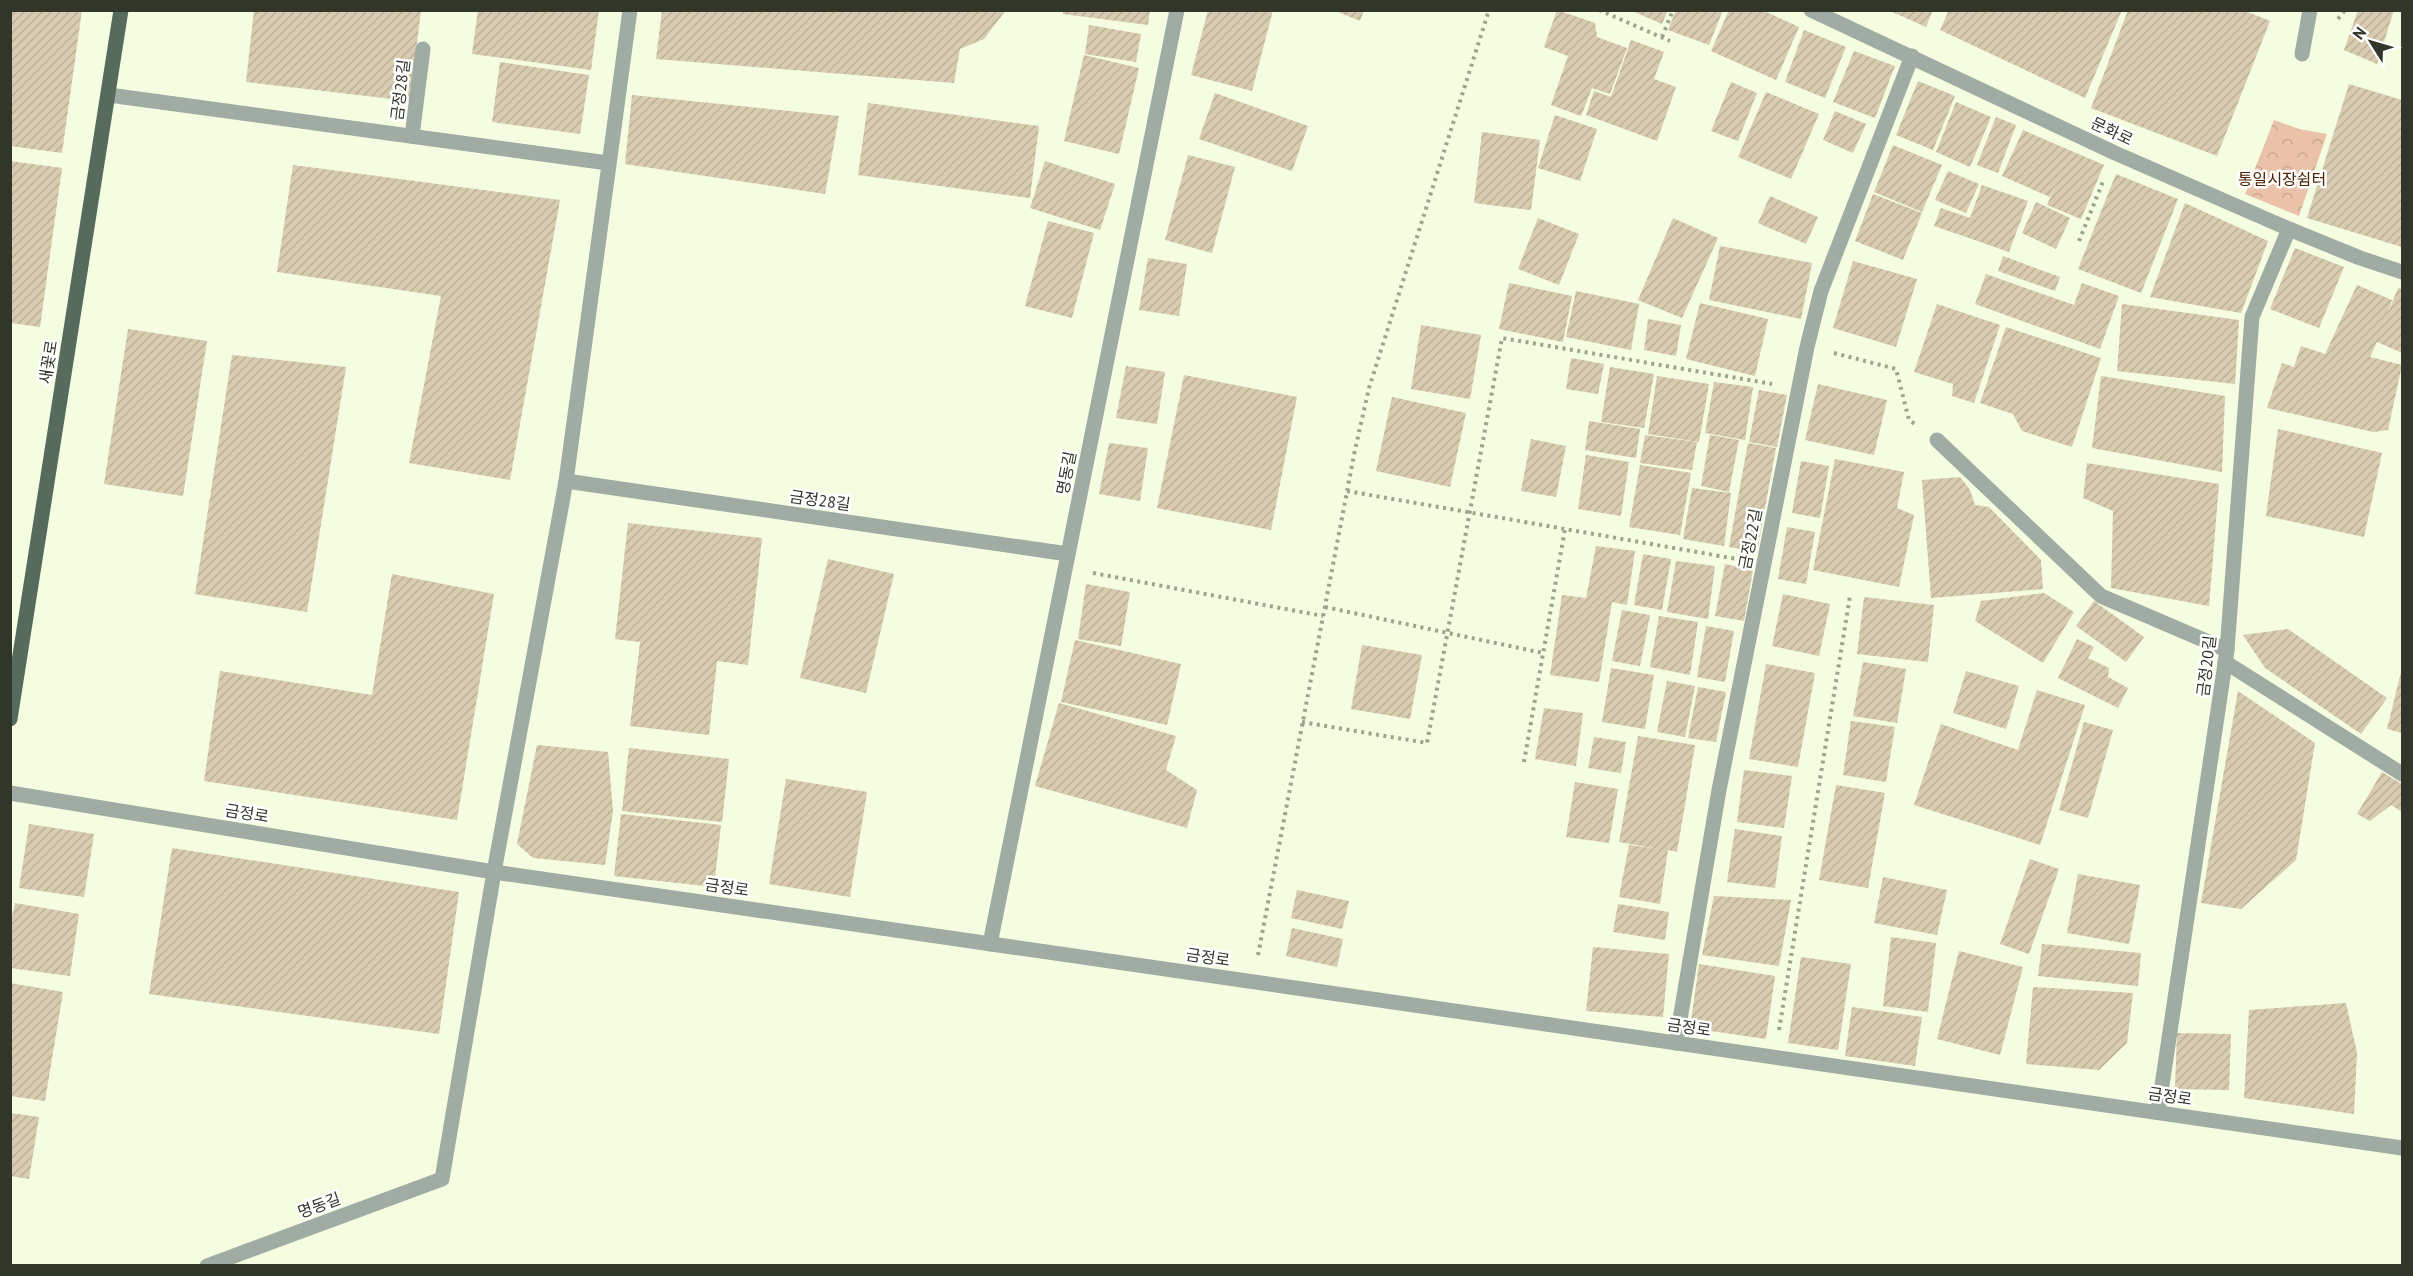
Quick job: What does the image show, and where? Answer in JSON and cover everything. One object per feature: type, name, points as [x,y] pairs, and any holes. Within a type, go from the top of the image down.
[{"type":"main road","name":"새꽃로","points":[[10,719],[121,10]]},
{"type":"street","points":[[494,872],[566,481],[630,10]]},
{"type":"street","name":"명동길","points":[[990,944],[1177,10]]},
{"type":"street","name":"문화로","points":[[1811,10],[2115,153],[2289,229],[2360,258],[2403,272]]},
{"type":"street","points":[[2302,54],[2310,10]]},
{"type":"street","name":"금정28길","points":[[412,136],[423,49]]},
{"type":"street","name":"금정22길","points":[[1676,1043],[1719,790],[1807,347],[1821,291],[1912,56]]},
{"type":"street","points":[[108,95],[608,163]]},
{"type":"street","name":"금정20길","points":[[2158,1112],[2226,656],[2252,317],[2289,229]]},
{"type":"street","points":[[1937,440],[2101,596],[2226,656],[2403,774]]},
{"type":"street","name":"금정28길","points":[[566,481],[1067,561]]},
{"type":"street","name":"금정로","points":[[10,792],[494,872],[2403,1148]]},
{"type":"street","name":"명동길","points":[[207,1266],[442,1179],[494,872]]},
{"type":"path","points":[[1253,981],[1347,491],[1369,388],[1490,10]]},
{"type":"path","points":[[1599,10],[1670,41]]},
{"type":"path","points":[[1662,37],[1673,10]]},
{"type":"path","points":[[2079,241],[2115,153]]},
{"type":"path","points":[[1302,722],[1428,743],[1502,338],[1798,389]]},
{"type":"path","points":[[1807,347],[1896,369],[1909,420],[1937,440]]},
{"type":"path","points":[[1347,491],[1764,564]]},
{"type":"path","points":[[1524,762],[1566,529]]},
{"type":"path","points":[[1067,561],[1323,616]]},
{"type":"path","points":[[1774,1057],[1850,596]]},
{"type":"path","points":[[1325,607],[1544,652]]},
{"type":"green space","name":"통일시장쉼터","points":[[2274,120],[2299,129],[2327,134],[2299,216],[2245,194]]},
{"type":"building","points":[[10,10],[82,10],[62,153],[10,146]]},
{"type":"building","points":[[254,10],[421,10],[410,101],[246,82]]},
{"type":"building","points":[[478,10],[599,10],[591,70],[472,54]]},
{"type":"building","points":[[662,10],[1006,10],[984,39],[960,49],[954,83],[656,59]]},
{"type":"building","points":[[1063,10],[1150,10],[1148,25],[1063,14]]},
{"type":"building","points":[[1208,10],[1273,10],[1252,91],[1191,75]]},
{"type":"building","points":[[1333,10],[1364,10],[1360,21]]},
{"type":"building","points":[[1557,10],[1595,23],[1597,37],[1627,48],[1610,94],[1592,88],[1581,116],[1551,105],[1568,56],[1544,47]]},
{"type":"building","points":[[1630,10],[1668,10],[1662,24]]},
{"type":"building","points":[[1676,10],[1723,10],[1709,45],[1668,30]]},
{"type":"building","points":[[1729,10],[1762,10],[1799,27],[1776,80],[1711,51]]},
{"type":"building","points":[[1888,10],[1933,10],[1926,27]]},
{"type":"building","points":[[1949,10],[2122,10],[2085,98],[1940,30]]},
{"type":"building","points":[[2128,10],[2243,10],[2270,21],[2217,156],[2091,108]]},
{"type":"building","points":[[2358,10],[2394,10],[2377,64],[2344,50]]},
{"type":"building","points":[[1089,25],[1141,34],[1136,62],[1085,54]]},
{"type":"building","points":[[1804,30],[1846,47],[1825,98],[1785,82]]},
{"type":"building","points":[[1631,40],[1664,52],[1654,79],[1676,87],[1657,141],[1586,115],[1594,91],[1611,97]]},
{"type":"building","points":[[1854,51],[1895,66],[1875,118],[1833,102]]},
{"type":"building","points":[[1084,55],[1139,68],[1119,154],[1064,141]]},
{"type":"building","points":[[500,62],[589,75],[580,134],[492,122]]},
{"type":"building","points":[[1918,81],[1955,96],[1933,150],[1896,135]]},
{"type":"building","points":[[1731,82],[1757,93],[1738,141],[1711,131]]},
{"type":"building","points":[[2349,84],[2402,100],[2402,247],[2307,218]]},
{"type":"building","points":[[1766,92],[1819,114],[1791,179],[1738,157]]},
{"type":"building","points":[[1215,93],[1308,126],[1292,171],[1199,139]]},
{"type":"building","points":[[632,95],[839,116],[825,194],[625,164]]},
{"type":"building","points":[[1956,102],[1991,117],[1970,167],[1936,152]]},
{"type":"building","points":[[868,103],[1039,126],[1030,198],[858,175]]},
{"type":"building","points":[[1835,111],[1866,124],[1853,153],[1823,140]]},
{"type":"building","points":[[1555,115],[1597,129],[1580,181],[1538,168]]},
{"type":"building","points":[[1996,117],[2016,125],[1998,173],[1977,165]]},
{"type":"building","points":[[2023,130],[2104,165],[2081,219],[2047,205],[2060,176],[2050,197],[2002,176]]},
{"type":"building","points":[[1482,132],[1540,140],[1531,210],[1474,203]]},
{"type":"building","points":[[1893,145],[1942,165],[1922,212],[1874,192]]},
{"type":"building","points":[[1188,155],[1235,167],[1212,253],[1165,240]]},
{"type":"building","points":[[10,161],[62,168],[40,327],[10,323]]},
{"type":"building","points":[[1045,161],[1115,184],[1100,230],[1030,208]]},
{"type":"building","points":[[293,165],[560,200],[510,480],[409,463],[441,296],[277,272]]},
{"type":"building","points":[[1948,171],[1979,184],[1966,213],[1935,200]]},
{"type":"building","points":[[2116,174],[2178,199],[2141,293],[2078,269]]},
{"type":"building","points":[[1982,185],[2028,201],[2009,252],[1934,226],[1941,208],[1970,218]]},
{"type":"building","points":[[1873,194],[1922,213],[1903,260],[1855,241]]},
{"type":"building","points":[[1770,196],[1818,217],[1806,244],[1758,223]]},
{"type":"building","points":[[2036,202],[2070,218],[2056,249],[2022,233]]},
{"type":"building","points":[[2185,203],[2268,241],[2241,313],[2150,297]]},
{"type":"building","points":[[1538,218],[1579,234],[1559,285],[1518,269]]},
{"type":"building","points":[[1673,218],[1718,238],[1682,318],[1638,300]]},
{"type":"building","points":[[1048,221],[1094,233],[1072,318],[1025,306]]},
{"type":"building","points":[[1720,246],[1812,263],[1801,319],[1709,300]]},
{"type":"building","points":[[2295,248],[2344,267],[2319,328],[2270,309]]},
{"type":"building","points":[[2003,256],[2060,277],[2055,291],[1998,271]]},
{"type":"building","points":[[1148,258],[1187,264],[1179,316],[1139,310]]},
{"type":"building","points":[[1853,261],[1917,279],[1896,347],[1833,328]]},
{"type":"building","points":[[1986,274],[2074,305],[2082,283],[2119,296],[2100,349],[1975,304]]},
{"type":"building","points":[[1509,283],[1572,296],[1563,342],[1499,329]]},
{"type":"building","points":[[2357,285],[2392,300],[2388,313],[2398,288],[2402,289],[2402,353],[2377,342],[2370,357],[2402,365],[2388,430],[2373,432],[2267,408],[2282,363],[2294,367],[2301,346],[2325,354]]},
{"type":"building","points":[[1576,291],[1639,304],[1631,350],[1566,337]]},
{"type":"building","points":[[1700,303],[1768,319],[1755,376],[1686,359]]},
{"type":"building","points":[[1937,304],[2000,325],[1974,403],[1952,396],[1953,384],[1914,372]]},
{"type":"building","points":[[2122,304],[2239,320],[2235,384],[2117,371]]},
{"type":"building","points":[[1648,319],[1681,325],[1676,356],[1644,350]]},
{"type":"building","points":[[1421,325],[1481,335],[1470,399],[1411,389]]},
{"type":"building","points":[[2006,327],[2101,358],[2072,447],[2022,431],[2013,414],[1980,403]]},
{"type":"building","points":[[128,329],[207,341],[183,496],[104,484]]},
{"type":"building","points":[[232,355],[346,367],[307,612],[195,594]]},
{"type":"building","points":[[1571,358],[1604,364],[1598,394],[1566,389]]},
{"type":"building","points":[[1126,366],[1165,372],[1157,424],[1116,418]]},
{"type":"building","points":[[1610,367],[1654,374],[1644,428],[1601,422]]},
{"type":"building","points":[[1184,375],[1297,397],[1271,530],[1157,508]]},
{"type":"building","points":[[1657,376],[1709,384],[1699,442],[1648,434]]},
{"type":"building","points":[[2101,376],[2225,396],[2222,472],[2092,448]]},
{"type":"building","points":[[1714,382],[1753,387],[1745,440],[1705,433]]},
{"type":"building","points":[[1818,384],[1887,400],[1874,455],[1805,440]]},
{"type":"building","points":[[1759,390],[1787,395],[1777,447],[1749,442]]},
{"type":"building","points":[[1392,397],[1466,413],[1450,487],[1376,471]]},
{"type":"building","points":[[1589,421],[1640,429],[1636,458],[1585,450]]},
{"type":"building","points":[[2278,429],[2382,453],[2364,537],[2266,516]]},
{"type":"building","points":[[1645,435],[1697,442],[1692,470],[1640,463]]},
{"type":"building","points":[[1710,435],[1739,440],[1729,492],[1701,486]]},
{"type":"building","points":[[1531,439],[1566,446],[1556,497],[1521,491]]},
{"type":"building","points":[[1109,443],[1148,448],[1140,501],[1099,494]]},
{"type":"building","points":[[1748,443],[1776,448],[1757,552],[1729,547]]},
{"type":"building","points":[[1586,455],[1629,462],[1621,516],[1578,509]]},
{"type":"building","points":[[1835,459],[1904,472],[1897,508],[1914,515],[1899,587],[1813,570]]},
{"type":"building","points":[[1801,461],[1829,466],[1820,518],[1792,513]]},
{"type":"building","points":[[2087,463],[2219,484],[2209,606],[2111,588],[2113,511],[2083,498]]},
{"type":"building","points":[[1640,465],[1691,473],[1680,535],[1629,527]]},
{"type":"building","points":[[1960,477],[1970,490],[1975,505],[1989,507],[2041,560],[2043,589],[1931,598],[1922,480]]},
{"type":"building","points":[[1692,488],[1731,493],[1724,546],[1683,539]]},
{"type":"building","points":[[628,523],[762,538],[748,665],[717,661],[709,735],[630,726],[640,642],[615,639]]},
{"type":"building","points":[[1787,527],[1815,532],[1806,584],[1778,579]]},
{"type":"building","points":[[1596,546],[1635,551],[1627,605],[1612,602],[1599,682],[1550,675],[1562,595],[1586,598]]},
{"type":"building","points":[[1643,554],[1671,559],[1662,610],[1634,605]]},
{"type":"building","points":[[828,559],[894,574],[866,693],[800,678]]},
{"type":"building","points":[[1676,561],[1715,566],[1708,619],[1667,612]]},
{"type":"building","points":[[1725,564],[1753,570],[1744,621],[1715,616]]},
{"type":"building","points":[[392,574],[494,594],[457,820],[204,781],[220,671],[372,695]]},
{"type":"building","points":[[1086,584],[1130,592],[1121,646],[1078,639]]},
{"type":"building","points":[[2044,593],[2074,612],[2043,663],[1975,621],[1981,601]]},
{"type":"building","points":[[1783,594],[1830,604],[1819,656],[1772,646]]},
{"type":"building","points":[[1864,597],[1934,605],[1928,662],[1857,654]]},
{"type":"building","points":[[2094,601],[2144,637],[2126,662],[2076,626]]},
{"type":"building","points":[[1622,610],[1650,615],[1640,666],[1612,661]]},
{"type":"building","points":[[1659,616],[1698,622],[1690,675],[1650,667]]},
{"type":"building","points":[[1706,626],[1734,631],[1725,682],[1697,677]]},
{"type":"building","points":[[2288,629],[2387,698],[2361,734],[2265,668],[2243,635]]},
{"type":"building","points":[[2077,639],[2094,647],[2088,658],[2109,668],[2108,677],[2128,688],[2118,708],[2058,678]]},
{"type":"building","points":[[1075,640],[1181,664],[1167,725],[1061,702]]},
{"type":"building","points":[[1362,645],[1422,655],[1410,719],[1351,709]]},
{"type":"building","points":[[1863,662],[1906,669],[1897,723],[1853,716]]},
{"type":"building","points":[[1766,664],[1815,673],[1798,767],[1749,759]]},
{"type":"building","points":[[1611,668],[1654,675],[1645,729],[1602,722]]},
{"type":"building","points":[[2402,668],[2402,733],[2387,729]]},
{"type":"building","points":[[1966,671],[2019,686],[2006,729],[1953,713]]},
{"type":"building","points":[[1667,681],[1695,686],[1685,737],[1657,732]]},
{"type":"building","points":[[1698,687],[1726,692],[1716,742],[1688,738]]},
{"type":"building","points":[[2037,690],[2085,705],[2040,845],[1914,805],[1941,724],[2018,750]]},
{"type":"building","points":[[2238,691],[2315,743],[2296,860],[2241,909],[2201,903]]},
{"type":"building","points":[[1059,703],[1176,736],[1166,770],[1197,790],[1187,828],[1035,786]]},
{"type":"building","points":[[1544,708],[1583,713],[1576,766],[1535,759]]},
{"type":"building","points":[[1851,721],[1895,727],[1886,782],[1843,775]]},
{"type":"building","points":[[2084,722],[2113,730],[2088,818],[2059,810]]},
{"type":"building","points":[[1638,736],[1695,745],[1677,852],[1668,850],[1660,904],[1619,897],[1629,845],[1659,849],[1619,842]]},
{"type":"building","points":[[1594,737],[1626,742],[1621,773],[1588,768]]},
{"type":"building","points":[[537,745],[608,752],[613,811],[605,865],[533,858],[517,844]]},
{"type":"building","points":[[629,748],[729,759],[722,822],[622,811]]},
{"type":"building","points":[[1744,770],[1792,776],[1784,828],[1737,822]]},
{"type":"building","points":[[2382,772],[2402,784],[2402,812],[2391,805],[2370,821],[2357,814]]},
{"type":"building","points":[[786,779],[867,792],[850,897],[769,884]]},
{"type":"building","points":[[1575,782],[1618,789],[1609,843],[1566,837]]},
{"type":"building","points":[[1836,785],[1885,793],[1868,888],[1819,880]]},
{"type":"building","points":[[621,814],[721,825],[714,887],[614,876]]},
{"type":"building","points":[[29,824],[94,834],[84,897],[19,888]]},
{"type":"building","points":[[1735,829],[1782,836],[1775,888],[1727,882]]},
{"type":"building","points":[[172,848],[459,892],[439,1034],[149,994]]},
{"type":"building","points":[[2030,859],[2059,869],[2029,954],[2000,944]]},
{"type":"building","points":[[2078,874],[2140,885],[2129,944],[2067,933]]},
{"type":"building","points":[[1883,877],[1947,890],[1937,935],[1874,923]]},
{"type":"building","points":[[1297,890],[1349,901],[1342,929],[1291,918]]},
{"type":"building","points":[[1714,896],[1791,900],[1779,966],[1702,955]]},
{"type":"building","points":[[15,903],[79,914],[70,976],[10,968],[10,927]]},
{"type":"building","points":[[1618,904],[1669,912],[1665,940],[1613,932]]},
{"type":"building","points":[[1292,928],[1343,939],[1337,967],[1286,956]]},
{"type":"building","points":[[1891,937],[1936,943],[1928,1012],[1883,1006]]},
{"type":"building","points":[[2042,944],[2141,953],[2138,986],[2038,976]]},
{"type":"building","points":[[1593,947],[1669,954],[1663,1017],[1586,1011]]},
{"type":"building","points":[[1959,951],[2023,967],[2000,1055],[1937,1039]]},
{"type":"building","points":[[1801,957],[1851,964],[1838,1050],[1788,1043]]},
{"type":"building","points":[[1699,964],[1775,976],[1766,1039],[1690,1028]]},
{"type":"building","points":[[10,983],[63,992],[45,1101],[10,1096]]},
{"type":"building","points":[[2033,987],[2133,993],[2127,1043],[2099,1070],[2026,1064]]},
{"type":"building","points":[[2346,1003],[2357,1053],[2354,1114],[2244,1098],[2249,1010]]},
{"type":"building","points":[[1852,1007],[1922,1017],[1915,1066],[1845,1056]]},
{"type":"building","points":[[2177,1033],[2231,1034],[2229,1090],[2175,1089]]},
{"type":"building","points":[[10,1113],[39,1117],[29,1179],[10,1176]]}]
